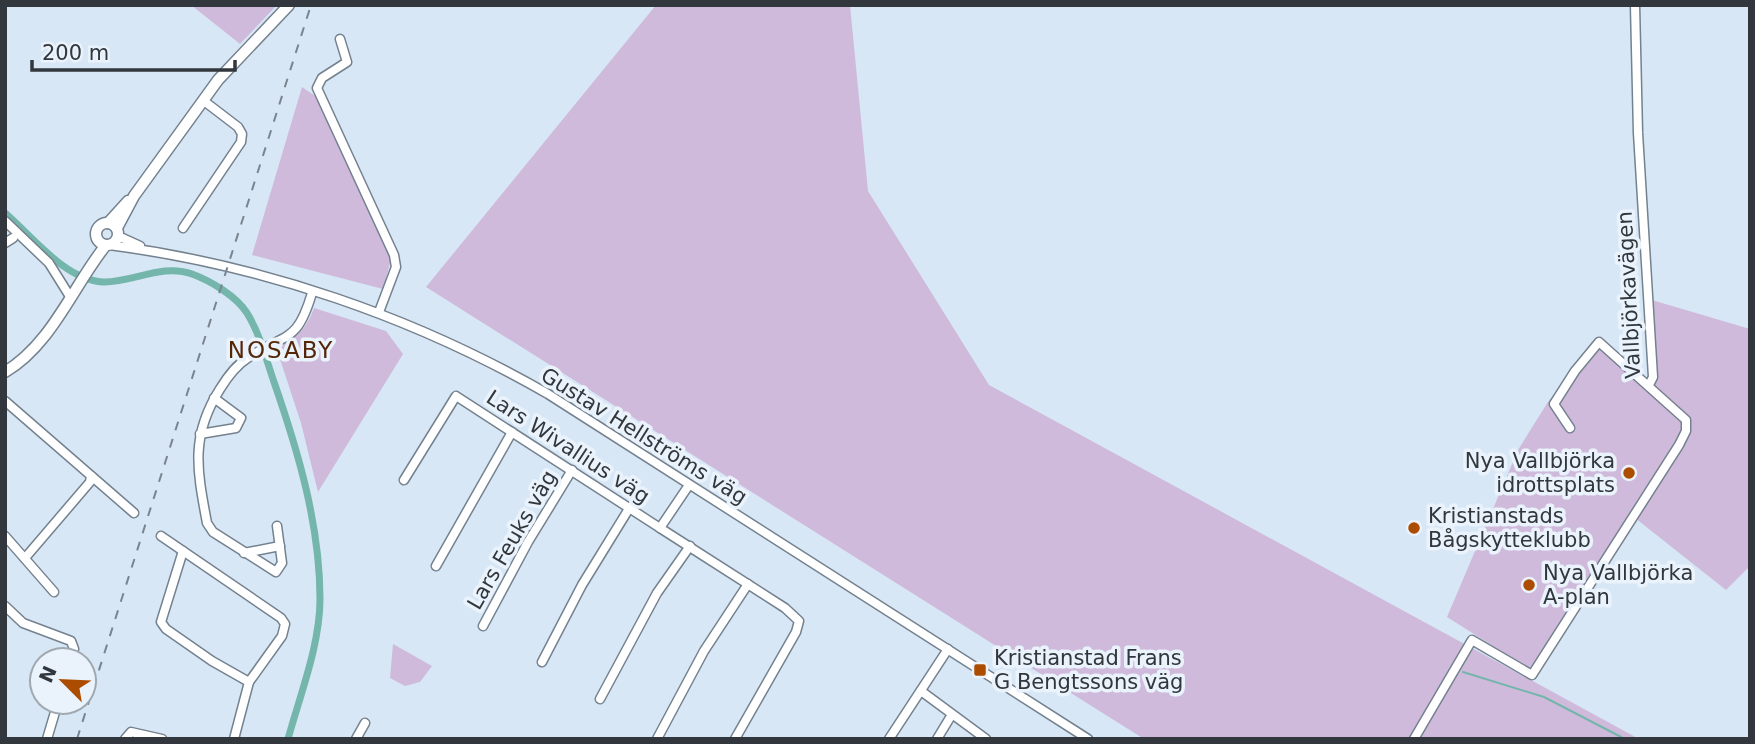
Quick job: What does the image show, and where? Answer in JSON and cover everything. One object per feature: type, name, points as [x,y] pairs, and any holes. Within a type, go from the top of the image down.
[{"type":"main road","points":[[5,372],[36,347],[84,273],[107,245],[134,196],[204,100],[289,5]]},
{"type":"main road","points":[[84,273],[99,227],[114,229]]},
{"type":"main road","points":[[96,236],[107,245]]},
{"type":"street","name":"Vallbjörkavägen","points":[[1414,739],[1472,640],[1532,676],[1686,431],[1686,420],[1649,384],[1653,377],[1638,133],[1635,5]]},
{"type":"street","points":[[340,39],[347,62],[322,78],[317,88],[394,255],[396,267],[379,312]]},
{"type":"street","points":[[183,228],[241,142],[242,134],[238,127],[204,100]]},
{"type":"street","points":[[5,221],[50,263],[69,295]]},
{"type":"street","name":"Gustav Hellströms väg","points":[[114,229],[143,248]]},
{"type":"street","name":"Gustav Hellströms väg","points":[[107,245],[143,248],[219,265],[379,312],[457,344],[519,377],[1088,739]]},
{"type":"street","points":[[277,526],[282,563],[276,572],[213,532],[206,523],[197,461],[200,434],[204,416],[237,366],[257,352],[295,333],[305,317],[312,293]]},
{"type":"street","points":[[1570,428],[1559,416],[1555,404],[1575,371],[1599,342],[1649,384]]},
{"type":"street","name":"Lars Wivallius väg","points":[[404,480],[456,396],[793,614],[799,626],[734,739]]},
{"type":"street","points":[[200,434],[236,428],[239,425],[241,418],[237,413],[214,398]]},
{"type":"street","points":[[5,401],[134,513]]},
{"type":"street","points":[[436,566],[512,432]]},
{"type":"street","name":"Lars Feuks väg","points":[[482,626],[528,542],[572,470]]},
{"type":"street","points":[[24,558],[90,482],[91,476]]},
{"type":"street","name":"Lars Wivallius väg","points":[[660,528],[689,485]]},
{"type":"street","points":[[542,662],[582,585],[630,507]]},
{"type":"street","points":[[5,536],[54,592]]},
{"type":"street","points":[[161,536],[285,624],[282,636],[249,682],[234,739]]},
{"type":"street","points":[[244,553],[280,546]]},
{"type":"street","points":[[600,699],[657,593],[690,546]]},
{"type":"street","points":[[183,551],[162,622],[166,629],[212,662],[249,682]]},
{"type":"street","points":[[657,739],[704,651],[748,584]]},
{"type":"street","points":[[5,606],[23,623],[71,641],[73,646]]},
{"type":"street","points":[[889,739],[948,649]]},
{"type":"street","points":[[920,691],[986,739]]},
{"type":"street","points":[[47,739],[54,716]]},
{"type":"street","points":[[937,739],[951,716]]},
{"type":"street","points":[[356,739],[365,723]]},
{"type":"street","points":[[125,739],[131,732],[162,739]]},
{"type":"shaded area","points":[[191,5],[277,5],[240,44]]},
{"type":"shaded area","points":[[656,5],[850,5],[868,191],[989,385],[1639,739],[1144,739],[426,287]]},
{"type":"shaded area","points":[[302,87],[318,98],[392,256],[383,289],[252,255]]},
{"type":"shaded area","name":"Nya Vallbjörka idrottsplats","points":[[1652,300],[1750,329],[1750,566],[1726,590],[1630,514],[1531,670],[1447,617],[1518,450],[1546,405],[1592,342],[1649,391],[1655,382]]},
{"type":"shaded area","points":[[314,308],[386,331],[403,354],[318,492],[301,423],[276,347],[300,332]]},
{"type":"shaded area","points":[[393,644],[432,666],[420,682],[405,686],[390,678]]},
{"type":"waterway","points":[[5,213],[50,255],[75,274],[103,282],[158,272],[181,271],[215,285],[230,295],[252,321],[299,461],[312,516],[319,571],[317,634],[288,739]]},
{"type":"waterway","points":[[1463,672],[1544,697],[1625,739]]},
{"type":"railway","points":[[77,739],[311,5]]},
{"type":"place","name":"Nya Vallbjörka idrottsplats","points":[[1629,473]]},
{"type":"place","name":"Kristianstads Bågskytteklubb","points":[[1414,528]]},
{"type":"place","name":"Nya Vallbjörka A-plan","points":[[1529,585]]},
{"type":"place","name":"Kristianstad Frans G Bengtssons väg","points":[[980,670]]},
{"type":"district","name":"NOSABY","points":[[281,350]]}]
